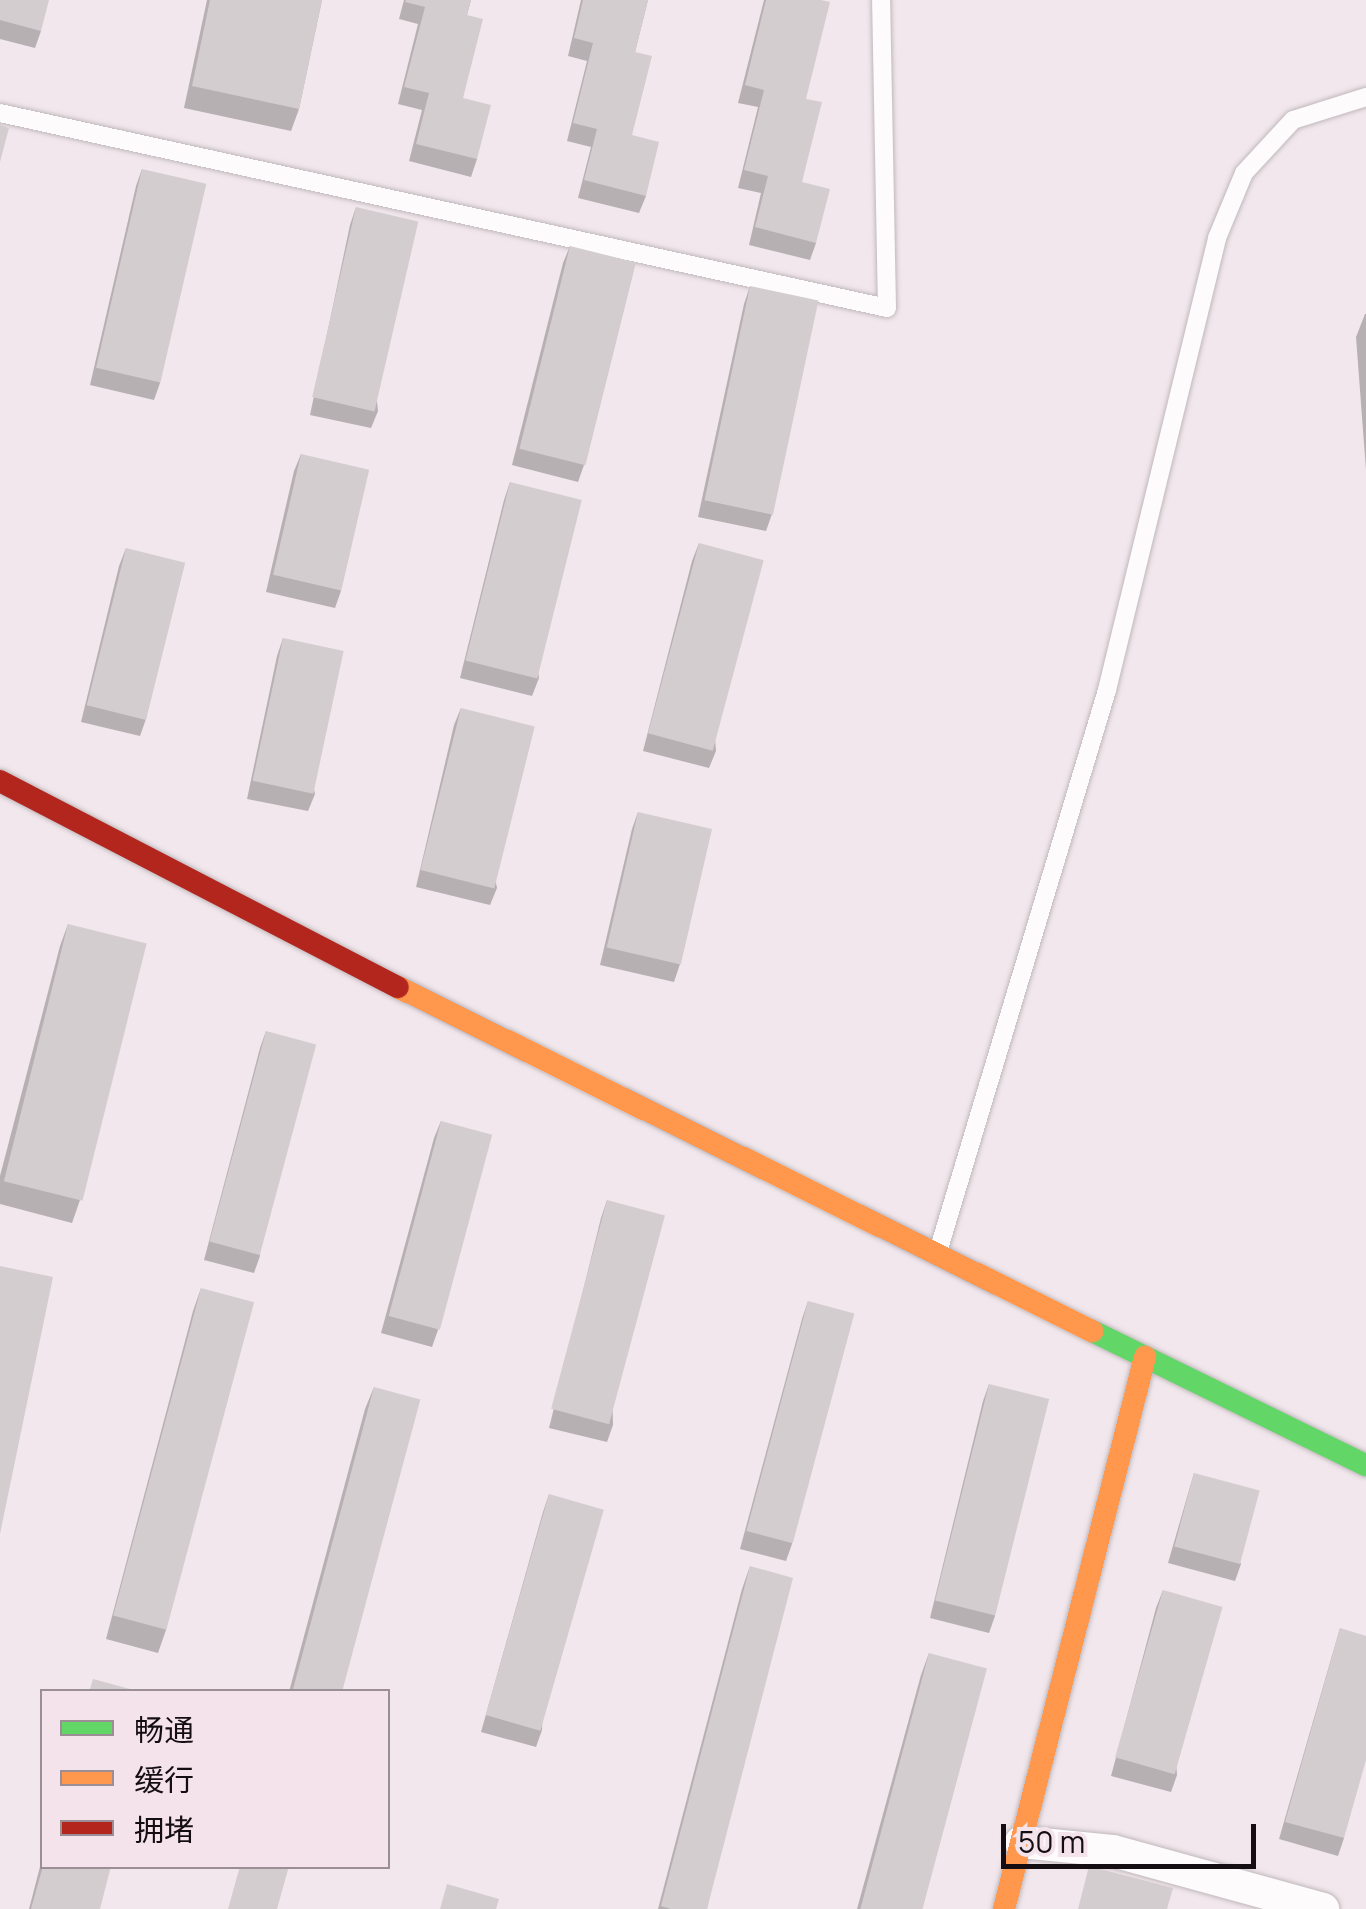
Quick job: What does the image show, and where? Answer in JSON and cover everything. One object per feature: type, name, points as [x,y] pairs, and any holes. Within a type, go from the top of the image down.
[{"type":"street","points":[[0,781],[936,1259],[1366,1465]]},
{"type":"street","points":[[1004,1909],[1145,1357]]},
{"type":"street","points":[[1021,1842],[1113,1850],[1324,1909]]},
{"type":"lane","points":[[0,113],[887,308],[881,0]]},
{"type":"lane","points":[[936,1259],[1107,690],[1218,238],[1244,173],[1294,120],[1366,97]]},
{"type":"building","points":[[0,0],[49,0],[41,31],[0,20]]},
{"type":"building","points":[[210,0],[322,0],[299,109],[192,86]]},
{"type":"building","points":[[406,0],[471,0],[467,15],[483,19],[463,98],[491,105],[477,159],[416,144],[429,93],[404,87],[425,7]]},
{"type":"building","points":[[583,0],[648,0],[635,52],[652,56],[632,135],[659,142],[646,196],[584,180],[597,129],[573,123],[593,43],[574,38]]},
{"type":"building","points":[[766,0],[830,2],[806,99],[822,102],[802,182],[830,189],[816,243],[755,227],[768,176],[744,170],[764,90],[745,85]]},
{"type":"building","points":[[0,125],[9,128],[0,162]]},
{"type":"building","points":[[142,169],[206,184],[160,383],[96,368]]},
{"type":"building","points":[[356,207],[418,221],[374,411],[312,397]]},
{"type":"building","points":[[570,246],[636,262],[585,465],[519,449]]},
{"type":"building","points":[[750,286],[818,301],[773,515],[704,500]]},
{"type":"building","points":[[301,454],[369,470],[341,591],[273,575]]},
{"type":"building","points":[[510,482],[582,500],[537,678],[465,661]]},
{"type":"building","points":[[699,543],[764,560],[713,751],[648,733]]},
{"type":"building","points":[[126,548],[185,563],[146,720],[87,705]]},
{"type":"building","points":[[283,638],[344,651],[313,794],[253,781]]},
{"type":"building","points":[[461,708],[535,726],[494,888],[421,870]]},
{"type":"building","points":[[638,812],[712,829],[681,965],[607,947]]},
{"type":"building","points":[[68,924],[147,944],[82,1201],[4,1181]]},
{"type":"building","points":[[266,1031],[316,1044],[260,1255],[210,1242]]},
{"type":"building","points":[[441,1121],[492,1135],[440,1330],[389,1316]]},
{"type":"building","points":[[607,1200],[665,1216],[609,1424],[551,1409]]},
{"type":"building","points":[[0,1266],[53,1277],[0,1534]]},
{"type":"building","points":[[201,1288],[254,1302],[166,1630],[113,1615]]},
{"type":"building","points":[[808,1301],[854,1313],[793,1543],[746,1531]]},
{"type":"building","points":[[989,1384],[1049,1399],[995,1615],[935,1600]]},
{"type":"building","points":[[374,1387],[420,1399],[343,1689],[293,1689]]},
{"type":"building","points":[[1194,1473],[1260,1491],[1240,1564],[1174,1546]]},
{"type":"building","points":[[549,1494],[604,1510],[540,1731],[486,1715]]},
{"type":"building","points":[[750,1566],[793,1578],[707,1909],[671,1909],[661,1906]]},
{"type":"building","points":[[1163,1590],[1223,1607],[1175,1774],[1115,1757]]},
{"type":"building","points":[[1340,1628],[1366,1636],[1366,1760],[1344,1838],[1285,1822]]},
{"type":"building","points":[[929,1653],[987,1669],[923,1909],[860,1909]]},
{"type":"building","points":[[93,1679],[130,1689],[90,1689]]},
{"type":"building","points":[[1089,1866],[1173,1888],[1167,1909],[1078,1909]]},
{"type":"building","points":[[42,1869],[110,1869],[100,1909],[31,1909]]},
{"type":"building","points":[[239,1869],[288,1869],[277,1909],[228,1909]]},
{"type":"building","points":[[447,1884],[499,1899],[496,1909],[440,1909]]},
{"type":"traffic: fast","points":[[1092,1331],[1366,1465]]},
{"type":"traffic: slow","points":[[398,987],[1092,1331]]},
{"type":"traffic: slow","points":[[1004,1909],[1145,1357]]},
{"type":"traffic: jam","points":[[0,781],[398,987]]}]
